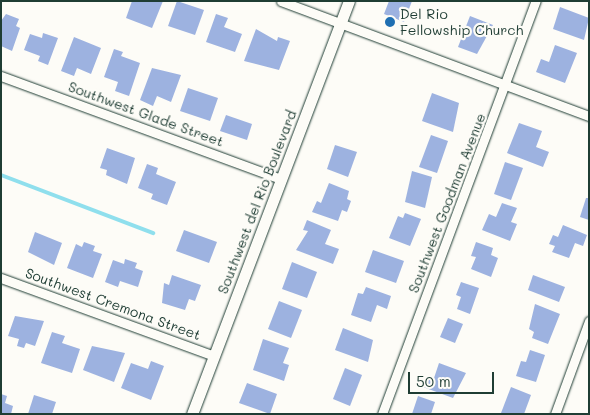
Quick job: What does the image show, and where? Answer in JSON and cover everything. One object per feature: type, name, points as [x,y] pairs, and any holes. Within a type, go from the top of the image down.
[{"type":"street","points":[[281,1],[589,116]]},
{"type":"street","name":"Southwest del Rio Boulevard","points":[[192,414],[348,1]]},
{"type":"street","name":"Southwest Goodman Avenue","points":[[382,414],[536,1]]},
{"type":"street","name":"Southwest Glade Street","points":[[1,76],[281,179]]},
{"type":"street","name":"Southwest Cremona Street","points":[[1,278],[214,356]]},
{"type":"street","points":[[555,414],[589,322]]},
{"type":"building","points":[[132,1],[163,1],[152,28],[126,18]]},
{"type":"building","points":[[177,1],[204,10],[195,35],[168,26]]},
{"type":"building","points":[[389,1],[412,1],[404,22],[384,14]]},
{"type":"building","points":[[560,7],[589,18],[584,40],[553,29]]},
{"type":"building","points":[[6,14],[19,19],[16,26],[20,28],[12,51],[1,46],[1,21]]},
{"type":"building","points":[[216,14],[228,18],[224,27],[242,34],[235,52],[206,42]]},
{"type":"building","points":[[470,16],[493,25],[477,54],[458,47]]},
{"type":"building","points":[[256,29],[277,41],[278,37],[290,41],[279,70],[244,61]]},
{"type":"building","points":[[43,33],[58,38],[48,65],[38,61],[40,56],[24,50],[30,34],[42,38]]},
{"type":"building","points":[[74,37],[101,48],[91,74],[77,68],[74,76],[61,71]]},
{"type":"building","points":[[555,45],[577,53],[565,83],[536,72],[541,59],[549,62]]},
{"type":"building","points":[[114,49],[123,52],[121,56],[140,63],[129,96],[115,91],[118,82],[104,77]]},
{"type":"building","points":[[152,68],[181,75],[171,102],[157,96],[153,106],[140,100]]},
{"type":"building","points":[[188,88],[218,98],[210,121],[180,111]]},
{"type":"building","points":[[432,93],[459,103],[453,132],[422,121]]},
{"type":"building","points":[[226,115],[252,124],[247,140],[220,131]]},
{"type":"building","points":[[519,123],[542,131],[536,147],[549,152],[543,167],[507,153]]},
{"type":"building","points":[[431,135],[448,141],[437,173],[419,167]]},
{"type":"building","points":[[335,145],[357,152],[348,177],[327,169]]},
{"type":"building","points":[[107,148],[135,158],[127,184],[106,175],[107,170],[100,168]]},
{"type":"building","points":[[505,162],[523,168],[511,200],[494,194]]},
{"type":"building","points":[[147,164],[158,168],[156,174],[176,182],[167,205],[151,199],[153,194],[138,188]]},
{"type":"building","points":[[412,171],[432,177],[425,208],[405,202]]},
{"type":"building","points":[[329,183],[349,191],[347,199],[351,201],[347,212],[342,210],[338,221],[312,212],[317,201],[321,203]]},
{"type":"building","points":[[586,198],[589,198],[589,220],[580,217]]},
{"type":"building","points":[[502,203],[517,208],[511,222],[517,224],[510,241],[482,230],[489,214],[496,217]]},
{"type":"building","points":[[405,213],[421,219],[410,246],[389,238],[398,216],[403,218]]},
{"type":"building","points":[[307,220],[331,230],[325,244],[339,249],[333,264],[296,250],[308,231],[303,230]]},
{"type":"building","points":[[563,225],[587,235],[583,246],[575,243],[569,258],[552,252],[555,246],[549,244],[553,235],[558,237]]},
{"type":"building","points":[[184,230],[217,242],[209,263],[176,251]]},
{"type":"building","points":[[35,232],[62,243],[54,265],[28,252]]},
{"type":"building","points":[[84,242],[95,246],[93,251],[102,254],[93,278],[67,268],[76,244],[82,247]]},
{"type":"building","points":[[476,242],[493,248],[491,255],[498,258],[491,277],[471,269],[476,257],[471,256]]},
{"type":"building","points":[[373,250],[404,261],[396,283],[365,272]]},
{"type":"building","points":[[125,259],[137,263],[135,268],[143,271],[138,287],[120,281],[118,287],[105,282],[113,260],[124,264]]},
{"type":"building","points":[[292,262],[317,272],[307,298],[282,289]]},
{"type":"building","points":[[172,275],[201,285],[195,301],[189,299],[185,310],[162,303],[164,283],[169,285]]},
{"type":"building","points":[[533,275],[565,287],[559,302],[528,290]]},
{"type":"building","points":[[461,282],[479,288],[470,314],[457,309],[461,297],[456,295]]},
{"type":"building","points":[[366,287],[391,296],[387,309],[377,305],[371,322],[351,315],[358,293],[363,294]]},
{"type":"building","points":[[279,301],[302,310],[291,338],[268,329]]},
{"type":"building","points":[[535,304],[560,314],[548,344],[532,338],[534,332],[529,329]]},
{"type":"building","points":[[15,316],[44,321],[35,346],[26,343],[24,348],[17,346],[19,339],[8,336]]},
{"type":"building","points":[[448,318],[463,324],[455,343],[440,337]]},
{"type":"building","points":[[343,328],[373,340],[368,362],[335,350]]},
{"type":"building","points":[[52,332],[65,336],[62,343],[80,349],[72,373],[41,363]]},
{"type":"building","points":[[263,339],[289,348],[283,363],[289,365],[284,381],[253,370]]},
{"type":"building","points":[[92,346],[125,353],[114,382],[83,370]]},
{"type":"building","points":[[530,350],[545,355],[536,382],[516,376],[521,361],[526,362]]},
{"type":"building","points":[[151,361],[164,366],[151,400],[121,388],[131,363],[148,369]]},
{"type":"building","points":[[439,363],[466,373],[453,398],[423,387],[427,376],[434,378]]},
{"type":"building","points":[[345,368],[362,375],[350,406],[333,399]]},
{"type":"building","points":[[247,383],[277,394],[270,414],[239,403]]},
{"type":"building","points":[[511,387],[531,395],[524,414],[501,413]]},
{"type":"building","points":[[1,394],[7,396],[5,403],[13,406],[11,414],[1,414]]},
{"type":"building","points":[[34,395],[56,402],[52,414],[28,414]]},
{"type":"building","points":[[418,396],[435,402],[431,414],[412,414]]},
{"type":"waterway","points":[[1,175],[153,233]]},
{"type":"place","name":"Del Rio Fellowship Church","points":[[390,22]]}]
